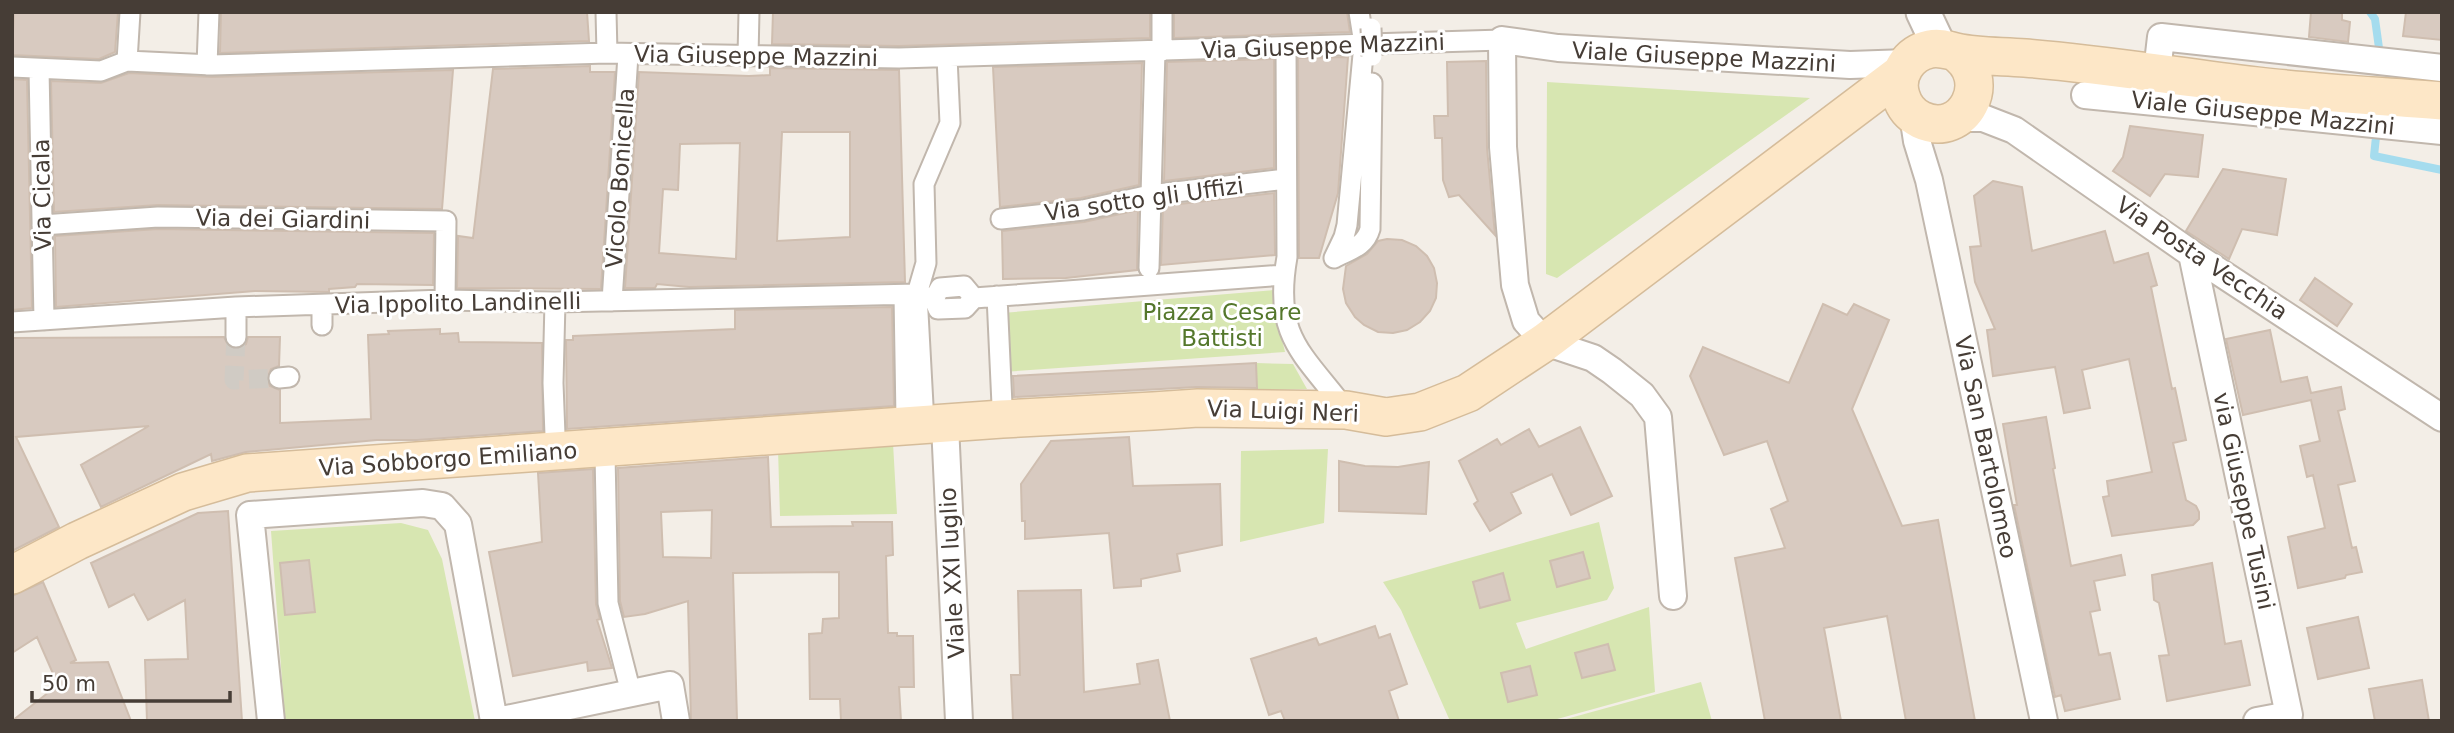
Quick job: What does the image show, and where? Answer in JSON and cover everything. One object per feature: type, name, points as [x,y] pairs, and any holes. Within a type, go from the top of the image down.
[{"type":"main road","name":"Viale Giuseppe Mazzini","points":[[1903,69],[1923,50],[1947,50],[2064,61],[2155,87],[2258,86],[2442,101]]},
{"type":"main road","points":[[1903,69],[1900,95],[1939,113],[1975,86],[1972,72],[1965,61],[1947,50]]},
{"type":"main road","name":"Viale Giuseppe Mazzini","points":[[1939,113],[2007,82],[2064,61]]},
{"type":"main road","name":"Via Luigi Neri","points":[[945,425],[1002,412],[1198,408],[1346,410],[1386,417],[1420,412],[1468,393],[1545,342],[1800,151],[1903,69]]},
{"type":"main road","name":"Via Luigi Neri","points":[[1800,151],[1866,123],[1939,113]]},
{"type":"main road","name":"Via Sobborgo Emiliano","points":[[12,575],[77,541],[183,492],[247,473],[906,424],[945,425]]},
{"type":"street","points":[[127,61],[130,12]]},
{"type":"street","points":[[206,65],[209,12]]},
{"type":"street","points":[[606,12],[607,53]]},
{"type":"street","points":[[748,56],[749,12]]},
{"type":"street","points":[[1149,274],[1150,195],[1162,12]]},
{"type":"street","points":[[1923,12],[1947,50]]},
{"type":"street","points":[[1334,258],[1365,241],[1370,229],[1367,30]]},
{"type":"street","name":"Via Giuseppe Mazzini","points":[[12,67],[101,71],[127,61],[206,65],[607,53],[947,57],[1286,47],[1367,30],[1502,40]]},
{"type":"street","name":"Viale Giuseppe Mazzini","points":[[2155,87],[2161,37],[2442,68]]},
{"type":"street","points":[[1502,40],[1503,147],[1515,285],[1525,321],[1545,342],[1593,358],[1612,371],[1642,395],[1658,417],[1673,596]]},
{"type":"street","name":"Viale Giuseppe Mazzini","points":[[1502,40],[1558,48],[1903,69]]},
{"type":"street","points":[[1286,47],[1286,321],[1295,345],[1346,410]]},
{"type":"street","name":"Vicolo Bonicella","points":[[612,301],[628,55]]},
{"type":"street","points":[[906,424],[919,296],[926,263],[924,184],[950,123],[947,57]]},
{"type":"street","name":"Via Cicala","points":[[39,69],[44,320]]},
{"type":"street","name":"Viale Giuseppe Mazzini","points":[[2085,95],[2155,87],[2442,131]]},
{"type":"street","name":"Via San Bartolomeo","points":[[1939,113],[1917,141],[1927,173],[2044,721]]},
{"type":"street","name":"Via Posta Vecchia","points":[[1939,113],[1983,118],[2014,130],[2192,254],[2442,418]]},
{"type":"street","name":"Via sotto gli Uffizi","points":[[1001,219],[1083,209],[1150,195],[1286,179]]},
{"type":"street","name":"Via dei Giardini","points":[[42,225],[158,217],[446,221],[445,300]]},
{"type":"street","name":"via Giuseppe Tusini","points":[[2192,254],[2289,715],[2256,721]]},
{"type":"street","points":[[1002,412],[997,296],[1149,274],[1284,275]]},
{"type":"street","name":"Via Ippolito Landinelli","points":[[12,322],[236,307],[445,300],[555,302],[919,296],[938,309],[997,296]]},
{"type":"street","points":[[555,302],[555,435]]},
{"type":"street","points":[[322,305],[322,325]]},
{"type":"street","points":[[236,307],[236,337]]},
{"type":"street","name":"Viale XXI luglio","points":[[945,425],[959,721]]},
{"type":"street","points":[[605,454],[608,603],[631,693]]},
{"type":"street","points":[[271,721],[250,515],[423,503],[442,506],[458,524],[496,721],[670,685],[677,721]]},
{"type":"green space","points":[[1547,82],[1810,98],[1557,278],[1546,274]]},
{"type":"green space","name":"Piazza Cesare Battisti","points":[[1274,290],[1276,315],[1285,352],[1003,372],[1002,313]]},
{"type":"green space","points":[[1256,363],[1293,364],[1307,389],[1257,390]]},
{"type":"green space","points":[[893,443],[897,514],[780,516],[778,449]]},
{"type":"green space","points":[[1328,449],[1324,523],[1240,542],[1241,451]]},
{"type":"green space","points":[[1599,522],[1614,588],[1607,600],[1516,623],[1526,649],[1649,607],[1655,692],[1550,721],[1450,721],[1401,610],[1383,582]]},
{"type":"green space","points":[[401,523],[428,530],[442,559],[475,721],[285,721],[271,531]]},
{"type":"green space","points":[[1701,682],[1712,721],[1559,721]]},
{"type":"building","points":[[14,12],[118,12],[115,52],[99,59],[12,55]]},
{"type":"building","points":[[221,12],[587,12],[589,41],[220,53]]},
{"type":"building","points":[[773,12],[1150,12],[1150,38],[899,46],[772,44]]},
{"type":"building","points":[[1174,12],[1347,12],[1350,32],[1174,38]]},
{"type":"building","points":[[2311,12],[2342,12],[2342,20],[2350,22],[2348,42],[2309,37]]},
{"type":"building","points":[[2406,12],[2442,12],[2442,40],[2403,36]]},
{"type":"building","points":[[1348,57],[1338,193],[1319,258],[1299,258],[1298,58]]},
{"type":"building","points":[[1274,59],[1274,168],[1164,181],[1167,62]]},
{"type":"building","points":[[1486,61],[1487,148],[1495,235],[1459,195],[1449,197],[1443,180],[1442,138],[1435,138],[1434,116],[1448,116],[1447,62]]},
{"type":"building","points":[[1142,63],[1139,185],[1081,198],[1000,207],[993,67]]},
{"type":"building","points":[[590,66],[590,72],[615,72],[601,289],[457,288],[458,236],[473,238],[493,69]]},
{"type":"building","points":[[770,68],[899,70],[905,282],[689,287],[657,284],[655,288],[625,288],[639,72],[770,75]],"holes":[[[782,132],[850,132],[850,237],[777,241]],[[740,143],[736,259],[659,253],[663,189],[678,190],[680,144]]]},
{"type":"building","points":[[453,70],[442,209],[158,205],[54,212],[51,81],[101,83],[129,73],[212,77]]},
{"type":"building","points":[[12,79],[27,80],[32,308],[12,310]]},
{"type":"building","points":[[2130,126],[2203,135],[2198,177],[2165,174],[2150,196],[2113,171],[2123,157]]},
{"type":"building","points":[[2223,169],[2286,179],[2277,235],[2242,229],[2229,259],[2186,231]]},
{"type":"building","points":[[1993,181],[2022,187],[2032,251],[2105,231],[2114,263],[2148,253],[2157,285],[2151,287],[2172,389],[2175,388],[2186,440],[2173,443],[2186,500],[2196,506],[2199,512],[2199,519],[2193,525],[2112,536],[2103,497],[2109,496],[2107,481],[2152,472],[2129,359],[2082,370],[2090,408],[2064,413],[2055,367],[1993,376],[1987,330],[1995,329],[1975,282],[1970,247],[1981,246],[1974,196]]},
{"type":"building","points":[[1274,193],[1275,255],[1161,265],[1163,206]]},
{"type":"building","points":[[1138,210],[1137,270],[1066,278],[1003,279],[1002,231],[1084,222]]},
{"type":"building","points":[[158,229],[434,233],[433,285],[357,284],[355,287],[329,289],[329,292],[255,291],[56,307],[55,236]]},
{"type":"building","points":[[1402,240],[1416,246],[1427,256],[1434,268],[1437,283],[1436,298],[1430,311],[1420,322],[1407,330],[1393,333],[1378,332],[1364,325],[1346,303],[1343,289],[1346,266],[1367,254],[1378,241]]},
{"type":"building","points":[[2315,278],[2352,304],[2337,326],[2300,300]]},
{"type":"building","points":[[1823,304],[1847,315],[1854,304],[1889,320],[1852,409],[1902,526],[1938,520],[1975,721],[1906,721],[1887,616],[1824,628],[1841,721],[1765,721],[1735,558],[1785,548],[1771,509],[1788,501],[1767,441],[1724,455],[1690,376],[1703,347],[1789,383]]},
{"type":"building","points":[[892,307],[894,406],[567,429],[566,340],[573,340],[573,336],[735,329],[735,310]]},
{"type":"building","points":[[440,329],[440,334],[458,333],[459,342],[542,343],[543,431],[417,440],[377,440],[246,452],[212,461],[211,454],[101,507],[81,465],[149,426],[16,437],[59,527],[12,551],[12,338],[224,337],[229,347],[237,349],[246,344],[248,337],[280,337],[279,366],[271,369],[267,379],[270,386],[280,390],[280,423],[371,419],[368,335],[389,334],[388,331]]},
{"type":"building","points":[[2270,330],[2281,382],[2307,377],[2311,393],[2341,387],[2345,409],[2338,411],[2355,481],[2338,485],[2352,548],[2356,547],[2362,572],[2298,588],[2288,537],[2325,528],[2313,475],[2307,477],[2300,446],[2320,441],[2311,400],[2243,415],[2226,339]]},
{"type":"building","points":[[1256,363],[1257,388],[1197,387],[1014,397],[1013,376]]},
{"type":"building","points":[[2046,417],[2071,566],[2121,555],[2125,575],[2094,581],[2100,610],[2090,612],[2099,655],[2110,653],[2120,699],[2065,711],[2061,695],[2055,697],[2049,670],[2014,505],[2017,505],[2003,424]]},
{"type":"building","points":[[1580,427],[1612,496],[1571,515],[1552,474],[1511,493],[1521,513],[1490,531],[1474,504],[1478,501],[1459,461],[1497,439],[1501,445],[1529,429],[1539,447]]},
{"type":"building","points":[[1129,437],[1133,486],[1220,484],[1222,545],[1177,554],[1180,571],[1141,579],[1141,586],[1114,588],[1109,533],[1025,539],[1021,484],[1051,441]]},
{"type":"building","points":[[768,457],[771,527],[853,526],[852,522],[892,522],[893,555],[886,556],[888,633],[913,636],[914,687],[899,687],[901,721],[841,721],[840,699],[810,699],[809,634],[822,633],[823,619],[839,618],[839,572],[733,573],[737,721],[691,721],[688,601],[645,614],[624,617],[620,601],[618,468]],"holes":[[[712,510],[711,558],[663,557],[661,512]]]},
{"type":"building","points":[[1339,461],[1365,466],[1398,467],[1429,462],[1426,514],[1339,511]]},
{"type":"building","points":[[593,469],[596,604],[600,619],[597,620],[612,668],[588,671],[587,662],[513,676],[489,552],[542,542],[538,473]]},
{"type":"building","points":[[228,511],[242,721],[147,721],[145,660],[188,659],[185,600],[148,620],[134,594],[109,607],[91,563],[198,513]]},
{"type":"building","points":[[1583,552],[1590,578],[1557,587],[1550,561]]},
{"type":"building","points":[[309,560],[315,612],[285,615],[280,563]]},
{"type":"building","points":[[2212,563],[2225,644],[2241,641],[2250,685],[2167,701],[2159,656],[2169,655],[2159,603],[2154,600],[2152,575]]},
{"type":"building","points":[[1503,573],[1510,600],[1480,608],[1473,582]]},
{"type":"building","points":[[43,582],[76,660],[70,663],[108,662],[131,721],[12,721],[58,685],[37,637],[12,653],[12,596]]},
{"type":"building","points":[[1081,590],[1084,692],[1140,684],[1137,664],[1158,660],[1170,721],[1013,721],[1011,675],[1020,675],[1018,591]]},
{"type":"building","points":[[2358,617],[2369,668],[2318,679],[2307,628]]},
{"type":"building","points":[[1375,626],[1379,638],[1390,634],[1407,684],[1389,691],[1399,721],[1285,721],[1281,711],[1269,715],[1251,659],[1316,638],[1319,645]]},
{"type":"building","points":[[1608,644],[1615,670],[1582,678],[1575,653]]},
{"type":"building","points":[[1530,666],[1537,695],[1508,702],[1501,673]]},
{"type":"building","points":[[2422,680],[2429,721],[2375,721],[2369,689]]},
{"type":"waterway","points":[[2370,12],[2375,19],[2379,48]]},
{"type":"waterway","points":[[2376,137],[2374,156],[2442,170]]},
{"type":"tunnel","points":[[236,337],[234,380],[279,378]]}]
